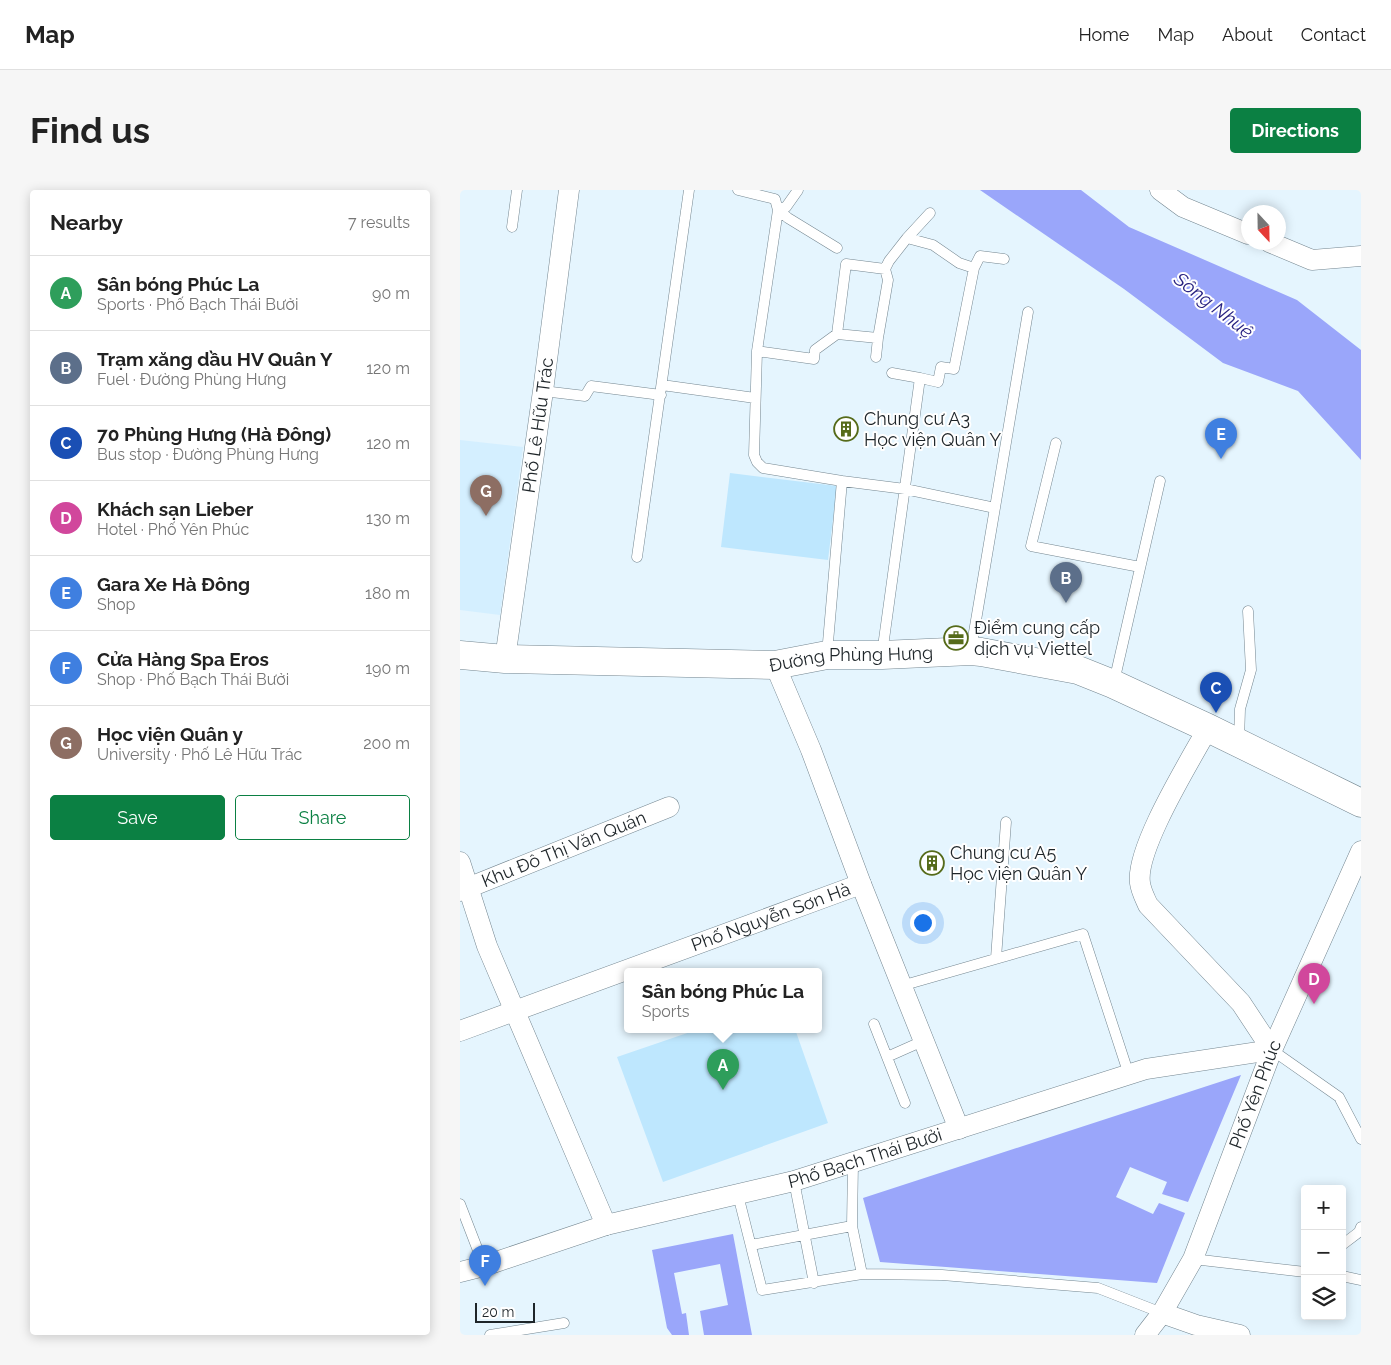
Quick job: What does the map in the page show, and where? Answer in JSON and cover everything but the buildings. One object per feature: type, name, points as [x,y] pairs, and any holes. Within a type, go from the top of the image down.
[{"type":"main road","name":"Đường Phùng Hưng","points":[[460,654],[505,659],[775,665],[827,655],[882,655],[971,650],[1078,670],[1208,728],[1361,803]]},
{"type":"street","name":"Phố Lê Hữu Trác","points":[[505,659],[569,190]]},
{"type":"street","points":[[1160,190],[1183,207],[1241,231]]},
{"type":"street","points":[[1286,249],[1312,260],[1361,256]]},
{"type":"street","name":"Phố Nguyễn Sơn Hà","points":[[632,968],[860,884],[811,750],[775,665]]},
{"type":"street","points":[[1208,728],[1153,831],[1142,862],[1140,882],[1148,904],[1241,1003],[1272,1050]]},
{"type":"street","name":"Khu Đô Thị Văn Quán","points":[[464,889],[669,807]]},
{"type":"street","name":"Phố Yên Phúc","points":[[1145,1335],[1162,1313],[1193,1259],[1272,1050],[1361,851]]},
{"type":"street","points":[[460,862],[464,889],[606,1225]]},
{"type":"street","points":[[860,884],[958,1129]]},
{"type":"street","name":"Phố Nguyễn Sơn Hà","points":[[460,1031],[624,971]]},
{"type":"street","name":"Phố Bạch Thái Bưởi","points":[[460,1272],[484,1266],[606,1225],[794,1181],[1146,1069],[1272,1050]]},
{"type":"street","points":[[1162,1313],[1196,1325],[1238,1335]]},
{"type":"lane","points":[[512,227],[517,190]]},
{"type":"lane","points":[[637,558],[689,190]]},
{"type":"lane","points":[[738,190],[775,199],[778,210],[757,351],[754,455],[757,462],[763,468],[905,489],[995,508]]},
{"type":"lane","points":[[778,210],[786,207],[798,190]]},
{"type":"lane","points":[[778,210],[837,248]]},
{"type":"lane","points":[[876,357],[888,280],[885,270],[889,261],[907,238],[930,213]]},
{"type":"lane","points":[[907,238],[933,245],[959,262],[974,268]]},
{"type":"lane","points":[[892,373],[938,382],[941,367],[954,370],[974,268],[980,256],[1004,259]]},
{"type":"lane","points":[[837,334],[846,264],[885,270]]},
{"type":"lane","points":[[971,650],[1028,312]]},
{"type":"lane","points":[[757,351],[814,359],[815,350],[837,334],[878,338]]},
{"type":"lane","points":[[882,655],[920,378]]},
{"type":"lane","points":[[543,391],[585,396],[591,386],[755,398]]},
{"type":"lane","points":[[1056,443],[1031,546],[1140,567]]},
{"type":"lane","points":[[827,655],[842,481]]},
{"type":"lane","points":[[1113,684],[1160,481]]},
{"type":"lane","points":[[1239,744],[1240,710],[1251,670],[1248,611]]},
{"type":"lane","points":[[996,958],[1006,822]]},
{"type":"lane","points":[[902,986],[1083,934],[1129,1075]]},
{"type":"lane","points":[[874,1024],[905,1103]]},
{"type":"lane","points":[[887,1057],[923,1041]]},
{"type":"lane","points":[[1272,1050],[1339,1098],[1361,1139]]},
{"type":"lane","points":[[853,1163],[852,1226],[862,1274]]},
{"type":"lane","points":[[794,1181],[814,1283]]},
{"type":"lane","points":[[738,1195],[762,1290],[862,1274],[942,1275],[1098,1288],[1162,1313]]},
{"type":"lane","points":[[460,1204],[484,1266]]},
{"type":"lane","points":[[751,1245],[852,1226]]},
{"type":"lane","points":[[1346,1241],[1359,1232],[1361,1227]]},
{"type":"lane","points":[[1193,1259],[1301,1272]]},
{"type":"lane","points":[[1346,1276],[1361,1280]]},
{"type":"lane","points":[[490,1335],[564,1323]]},
{"type":"shaded area","points":[[460,440],[523,447],[500,615],[460,610]]},
{"type":"shaded area","points":[[730,473],[837,486],[828,560],[721,547]]},
{"type":"shaded area","points":[[687,1033],[796,1033],[828,1123],[663,1182],[617,1057]]},
{"type":"water","name":"Sông Nhuệ","points":[[980,190],[1081,190],[1129,227],[1297,300],[1361,350],[1361,460],[1298,391],[1223,363],[1124,289]]},
{"type":"water","points":[[1241,1075],[1188,1202],[1162,1194],[1167,1182],[1130,1167],[1116,1197],[1153,1214],[1159,1203],[1185,1213],[1157,1283],[880,1262],[863,1198]]},
{"type":"water","points":[[733,1234],[752,1335],[704,1335],[700,1311],[728,1305],[720,1264],[674,1273],[682,1314],[686,1313],[689,1335],[672,1335],[667,1328],[652,1250]]},
{"type":"place","name":"Chung cư A3 Học viện Quân Y","points":[[846,429]]},
{"type":"place","name":"Gara Xe Hà Đông","points":[[1221,459]]},
{"type":"place","name":"Học viện Quân y","points":[[486,516]]},
{"type":"place","name":"Trạm xăng dầu HV Quân Y","points":[[1066,603]]},
{"type":"place","name":"Điểm cung cấp dịch vụ Viettel","points":[[956,638]]},
{"type":"place","name":"70 Phùng Hưng (Hà Đông)","points":[[1216,713]]},
{"type":"place","name":"Chung cư A5 Học viện Quân Y","points":[[932,863]]},
{"type":"place","name":"Khách sạn Lieber","points":[[1314,1004]]},
{"type":"place","name":"Sân bóng Phúc La","points":[[723,1090]]},
{"type":"place","name":"Cửa Hàng Spa Eros","points":[[485,1286]]}]
